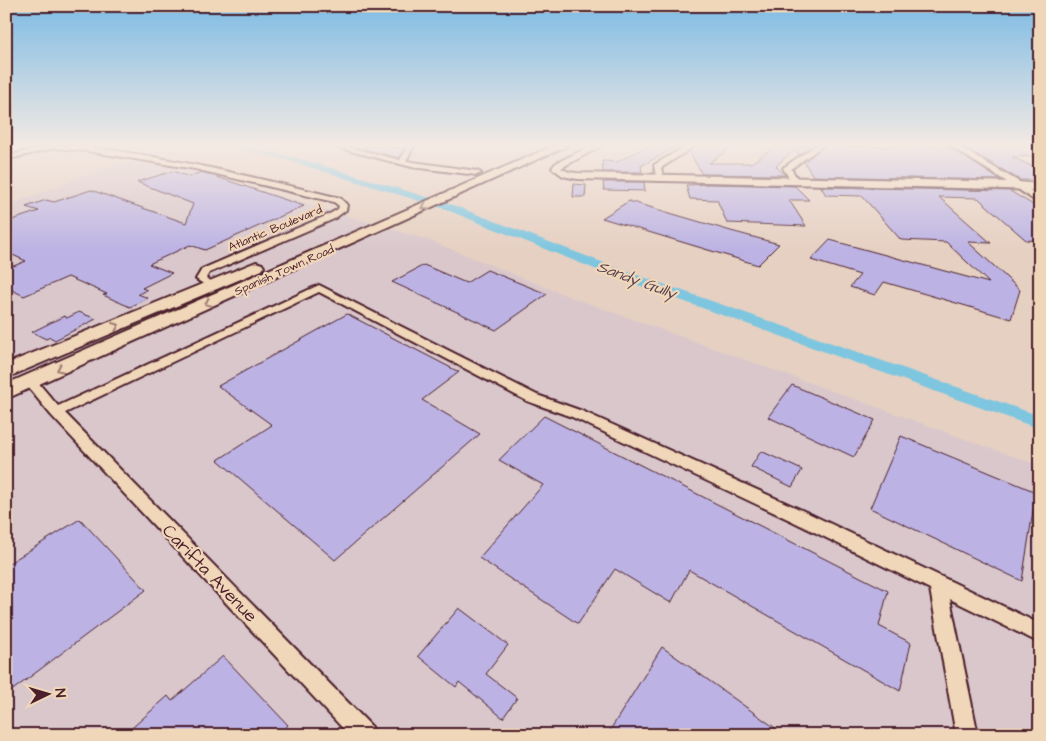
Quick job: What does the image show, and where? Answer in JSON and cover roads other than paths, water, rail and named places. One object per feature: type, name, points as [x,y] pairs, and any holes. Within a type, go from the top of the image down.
[{"type":"highway","name":"Spanish Town Road","points":[[6,392],[357,231],[473,181]]},
{"type":"highway","name":"Spanish Town Road","points":[[6,372],[211,286],[357,231]]},
{"type":"street","name":"Atlantic Boulevard","points":[[211,286],[201,279],[205,271],[331,217],[342,210],[343,205],[337,200],[253,181]]},
{"type":"street","points":[[732,181],[1018,185],[1040,188]]},
{"type":"street","points":[[1011,181],[1040,202]]},
{"type":"street","points":[[56,412],[319,288],[532,398],[577,414],[800,517],[1040,634]]},
{"type":"street","name":"Carifta Avenue","points":[[30,382],[56,412],[364,735]]},
{"type":"street","points":[[938,585],[967,735]]},
{"type":"waterway","name":"Sandy Gully","points":[[363,181],[446,206],[615,272],[1040,423]]}]
